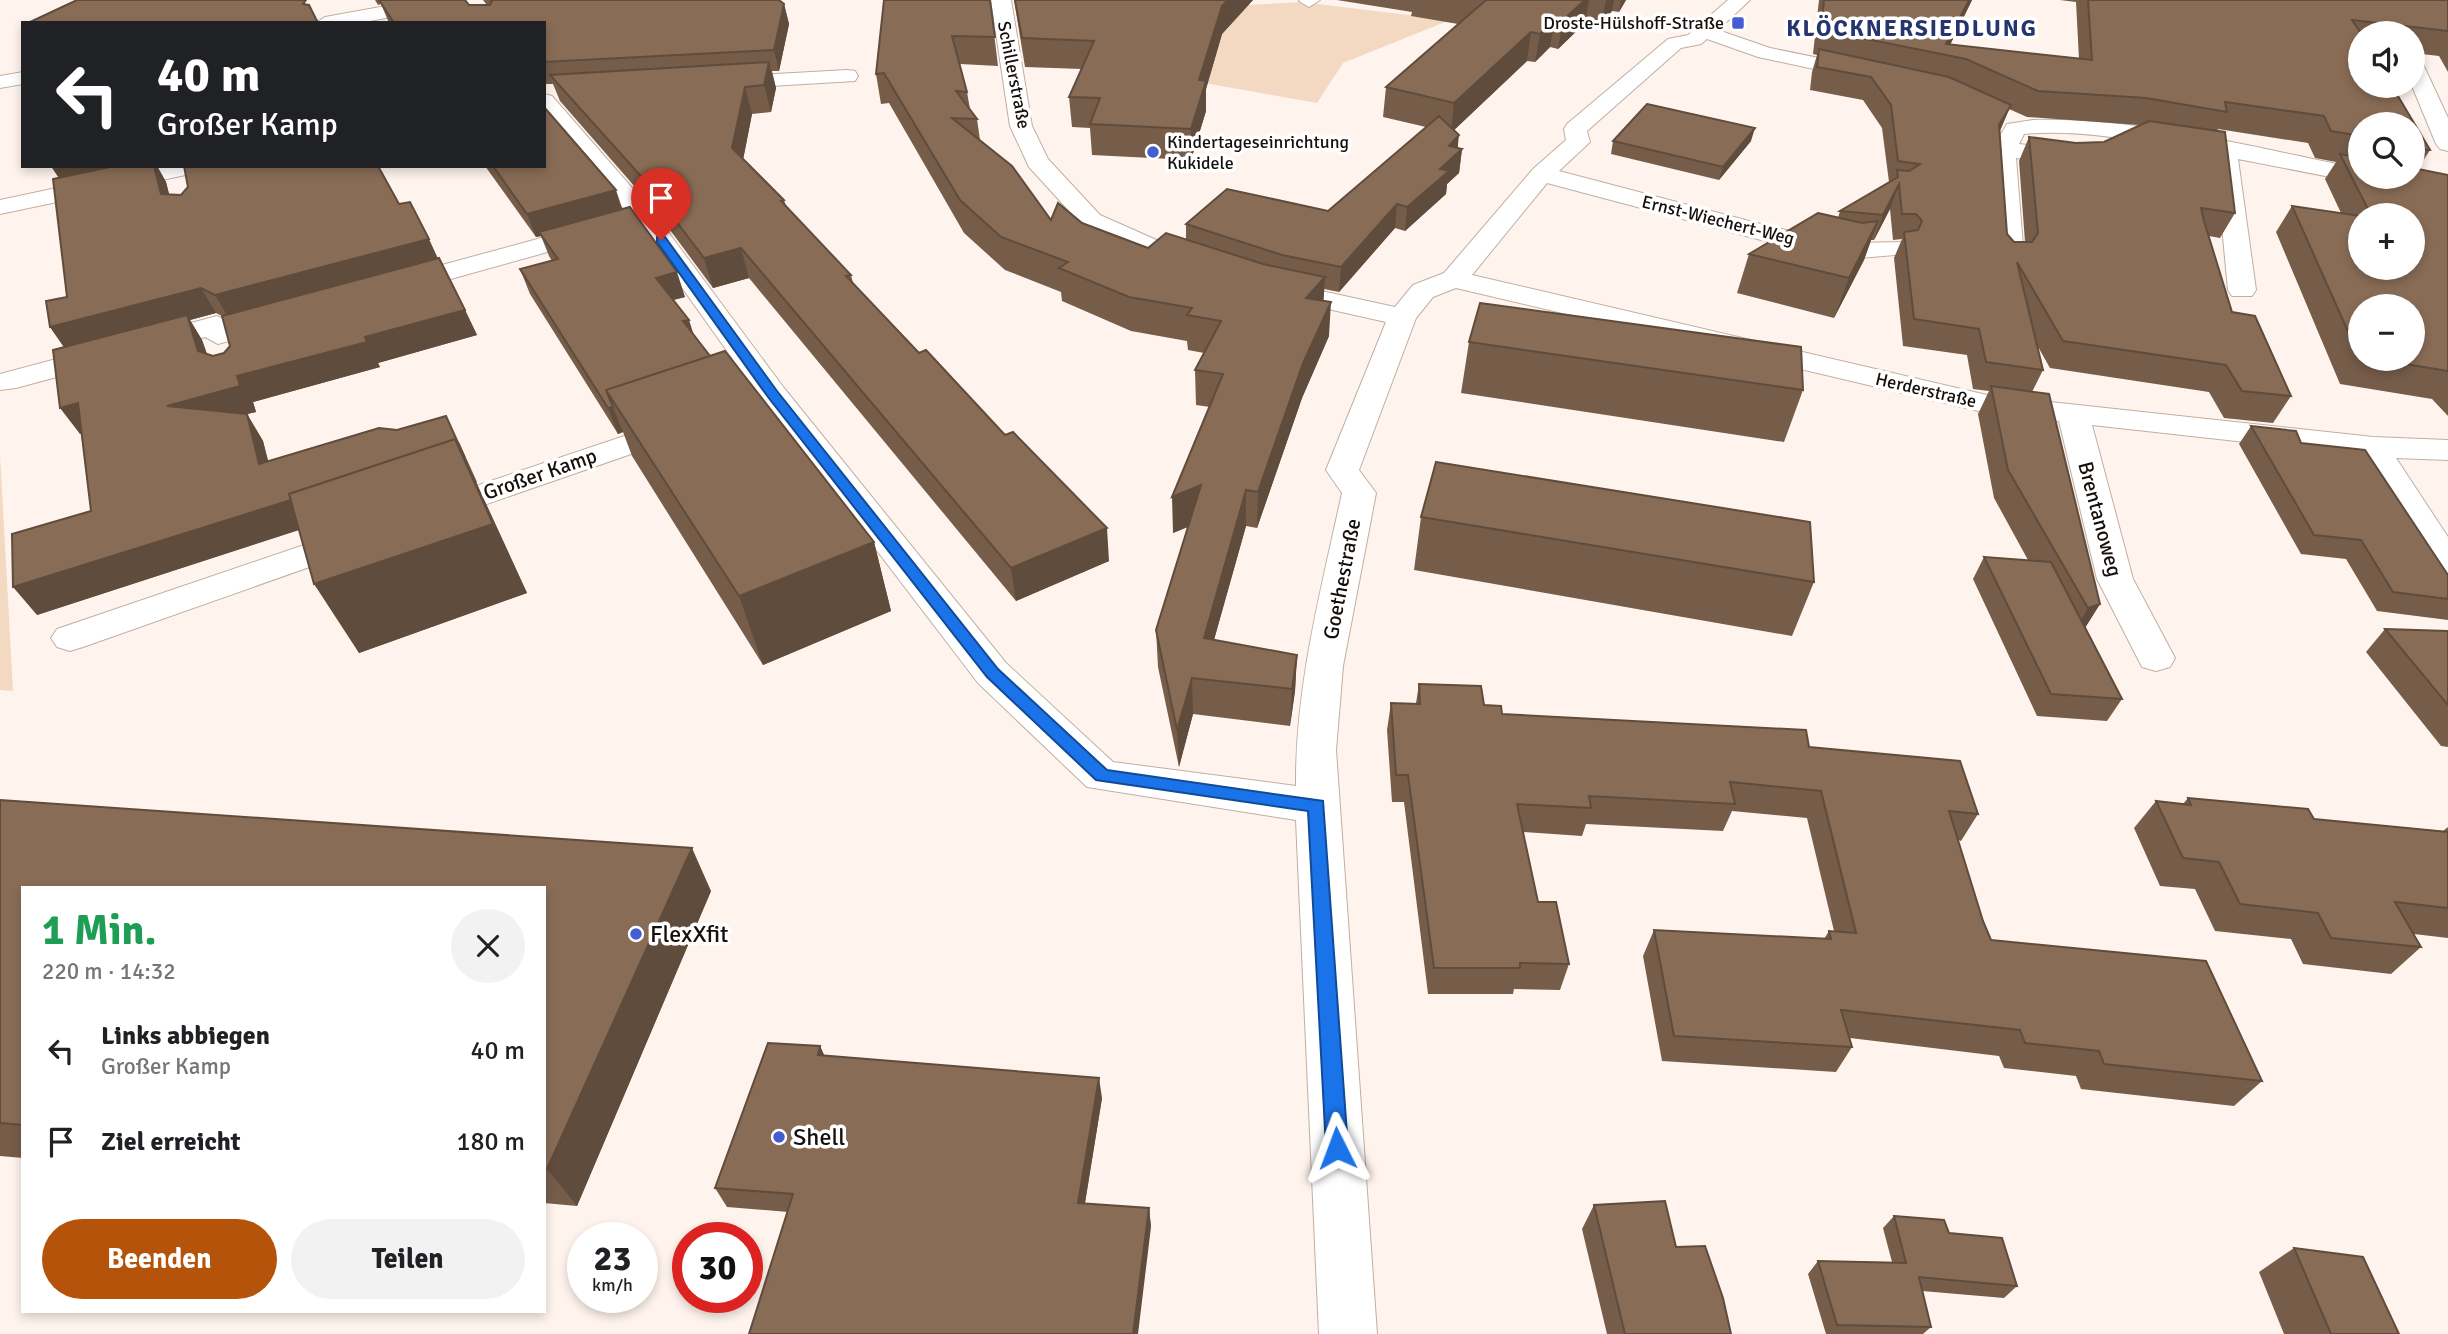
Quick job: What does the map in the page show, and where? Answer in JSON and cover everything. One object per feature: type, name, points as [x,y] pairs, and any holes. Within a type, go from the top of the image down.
[{"type":"street","points":[[336,21],[451,0]]},
{"type":"street","name":"Schillerstraße","points":[[1001,0],[1021,126],[1037,162],[1091,220],[1161,253],[1223,273]]},
{"type":"street","name":"Goethestraße","points":[[1348,1334],[1317,806],[1317,750],[1324,666],[1359,493],[1342,470],[1402,317],[1423,291],[1454,279],[1542,174],[1578,142],[1575,129],[1675,43],[1694,40],[1740,0]]},
{"type":"street","points":[[1704,32],[1765,53],[1886,78]]},
{"type":"street","points":[[704,84],[847,76]]},
{"type":"street","points":[[0,82],[21,78]]},
{"type":"street","points":[[2425,91],[2448,144]]},
{"type":"street","points":[[558,96],[645,218],[760,398],[992,673],[1102,776],[1317,806]]},
{"type":"street","points":[[2001,116],[2022,127]]},
{"type":"street","points":[[2011,259],[2004,149],[2015,129],[2022,127],[2133,134],[2227,149],[2348,174]]},
{"type":"street","points":[[2004,149],[2088,159],[2110,150],[2133,134]]},
{"type":"street","points":[[2227,149],[2242,290]]},
{"type":"street","points":[[2,207],[187,168],[183,197]]},
{"type":"street","name":"Ernst-Wiechert-Weg","points":[[1542,174],[1770,234],[1849,251],[1897,248]]},
{"type":"street","points":[[365,295],[645,218]]},
{"type":"street","name":"Herderstraße","points":[[1454,279],[1987,404],[2373,447],[2448,450]]},
{"type":"street","points":[[1248,281],[1402,317]]},
{"type":"street","points":[[5,382],[217,325],[221,346],[298,313]]},
{"type":"street","name":"Brentanoweg","points":[[2073,414],[2115,579],[2156,658]]},
{"type":"street","name":"Großer Kamp","points":[[70,638],[708,416]]},
{"type":"street","points":[[2373,447],[2448,564]]},
{"type":"shaded area","points":[[1301,2],[1450,20],[1343,63],[1317,103],[1182,79],[1248,5]]},
{"type":"shaded area","points":[[0,454],[13,691],[0,690]]},
{"type":"building","points":[[77,0],[306,0],[303,4],[309,5],[317,21],[32,21]]},
{"type":"building","points":[[379,0],[465,0],[469,5],[490,5],[491,0],[779,0],[784,4],[774,50],[546,62],[546,21],[393,21]]},
{"type":"building","points":[[884,0],[990,0],[995,37],[952,36],[967,92],[956,91],[977,119],[952,118],[1012,166],[1051,220],[1058,203],[1082,223],[1148,248],[1166,233],[1263,264],[1325,277],[1306,298],[1331,302],[1303,363],[1258,492],[1246,490],[1204,638],[1297,655],[1292,689],[1192,678],[1177,730],[1156,630],[1201,485],[1172,497],[1223,374],[1195,370],[1221,321],[1187,315],[1192,308],[1129,297],[1059,268],[1068,262],[1001,237],[960,200],[884,73],[876,74]]},
{"type":"building","points":[[1015,0],[1228,0],[1222,6],[1199,80],[1206,81],[1191,129],[1090,124],[1100,98],[1069,97],[1094,41],[1022,38]]},
{"type":"building","points":[[1486,0],[1585,0],[1563,20],[1555,19],[1540,34],[1531,32],[1454,103],[1386,87]]},
{"type":"building","points":[[1824,0],[1969,0],[1946,44],[2092,60],[2088,0],[2448,0],[2448,31],[2425,28],[2425,21],[2348,21],[2348,98],[2399,98],[2407,112],[2348,112],[2348,134],[2331,131],[2324,116],[2225,102],[2227,112],[2146,98],[2038,91],[1966,59],[1821,30]]},
{"type":"building","points":[[1819,49],[1949,77],[2011,105],[1999,125],[2007,234],[2014,242],[2032,242],[2038,233],[2029,137],[2076,143],[2104,142],[2149,121],[2225,132],[2235,213],[2201,208],[2204,221],[2232,312],[2255,316],[2291,396],[2242,391],[2226,365],[2063,341],[2017,262],[2043,370],[1986,362],[1979,329],[1914,319],[1904,232],[1918,230],[1922,221],[1916,214],[1902,214],[1899,184],[1883,215],[1840,211],[1898,177],[1897,170],[1909,171],[1920,164],[1898,161],[1891,105],[1871,77],[1817,67]]},
{"type":"building","points":[[769,62],[764,85],[745,87],[732,148],[784,200],[781,201],[851,275],[846,276],[919,353],[926,350],[1005,435],[1013,432],[1107,528],[1011,568],[741,248],[704,258],[647,183],[550,75]]},
{"type":"building","points":[[1647,104],[1755,128],[1723,167],[1613,141]]},
{"type":"building","points":[[546,109],[616,190],[527,214],[494,168],[546,168]]},
{"type":"building","points":[[1439,116],[1459,135],[1449,146],[1462,149],[1440,169],[1449,171],[1407,207],[1397,204],[1341,267],[1282,255],[1186,224],[1227,189],[1328,211]]},
{"type":"building","points":[[2340,154],[2348,156],[2348,170]]},
{"type":"building","points":[[105,168],[154,168],[161,194],[181,195],[188,187],[184,168],[379,168],[399,204],[410,202],[429,239],[215,295],[201,288],[50,327],[46,301],[67,297],[53,179]]},
{"type":"building","points":[[2425,170],[2448,175],[2448,371],[2425,367],[2425,294],[2348,294],[2348,331],[2292,206],[2348,214],[2348,280],[2425,280],[2425,203],[2365,203],[2358,189],[2425,189]]},
{"type":"building","points":[[630,207],[677,272],[656,278],[689,320],[683,321],[710,356],[606,390],[613,407],[608,408],[520,269],[558,259],[539,232]]},
{"type":"building","points":[[1818,213],[1862,223],[1878,221],[1849,278],[1749,254]]},
{"type":"building","points":[[439,258],[465,310],[365,337],[367,342],[237,376],[240,386],[167,406],[247,414],[259,464],[379,428],[397,430],[446,416],[464,456],[455,439],[289,494],[291,500],[13,587],[12,534],[91,511],[78,403],[60,408],[53,350],[187,315],[198,351],[213,356],[224,353],[230,346],[222,316]]},
{"type":"building","points":[[1480,303],[1801,347],[1803,390],[1469,342]]},
{"type":"building","points":[[725,351],[874,542],[739,596],[606,390]]},
{"type":"building","points":[[1991,386],[2049,394],[2100,604],[2088,608],[2008,470]]},
{"type":"building","points":[[2251,426],[2296,431],[2301,443],[2365,450],[2448,575],[2448,599],[2393,592],[2361,540],[2314,535]]},
{"type":"building","points":[[455,439],[493,524],[314,584],[289,494]]},
{"type":"building","points":[[1436,462],[1810,522],[1814,582],[1421,517]]},
{"type":"building","points":[[1984,557],[2051,562],[2122,699],[2051,694]]},
{"type":"building","points":[[2385,629],[2448,631],[2448,705]]},
{"type":"building","points":[[1419,684],[1481,686],[1484,705],[1501,706],[1502,714],[1806,730],[1809,747],[1960,761],[1978,814],[1949,811],[1991,940],[2206,961],[2262,1081],[2104,1064],[2099,1051],[2025,1043],[2020,1030],[1841,1010],[1852,1047],[1674,1036],[1654,930],[1831,939],[1829,931],[1856,933],[1821,791],[1730,782],[1735,804],[1589,796],[1591,808],[1517,804],[1538,902],[1556,902],[1569,964],[1520,963],[1520,968],[1434,968],[1408,775],[1396,775],[1391,703],[1420,704]]},
{"type":"building","points":[[2188,798],[2308,809],[2314,819],[2448,832],[2448,908],[2395,902],[2421,947],[2331,938],[2318,913],[2240,904],[2219,862],[2183,858],[2156,801],[2191,805]]},
{"type":"building","points":[[0,800],[692,848],[547,1169],[546,886],[21,886],[21,1125],[0,1123]]},
{"type":"building","points":[[768,1043],[820,1046],[818,1055],[1099,1078],[1078,1203],[1149,1208],[1133,1334],[749,1334],[756,1313],[763,1313],[763,1289],[793,1194],[715,1188]]},
{"type":"building","points":[[1665,1201],[1676,1247],[1705,1246],[1723,1298],[1731,1334],[1625,1334],[1594,1205]]},
{"type":"building","points":[[1894,1216],[1944,1220],[1949,1233],[2002,1238],[2017,1286],[1919,1277],[1931,1327],[1837,1325],[1818,1261],[1906,1263]]},
{"type":"building","points":[[2294,1248],[2363,1257],[2399,1334],[2331,1334]]},
{"type":"place","name":"Droste-Hülshoff-Straße","points":[[1738,23]]},
{"type":"place","name":"Kindertageseinrichtung Kukidele","points":[[1153,152]]},
{"type":"place","name":"FlexXfit","points":[[636,934]]},
{"type":"place","name":"Shell","points":[[779,1137]]},
{"type":"district","name":"KLÖCKNERSIEDLUNG","points":[[1912,28]]},
{"type":"route","points":[[661,240],[772,394],[992,673],[1102,776],[1317,806],[1337,1148]]}]
